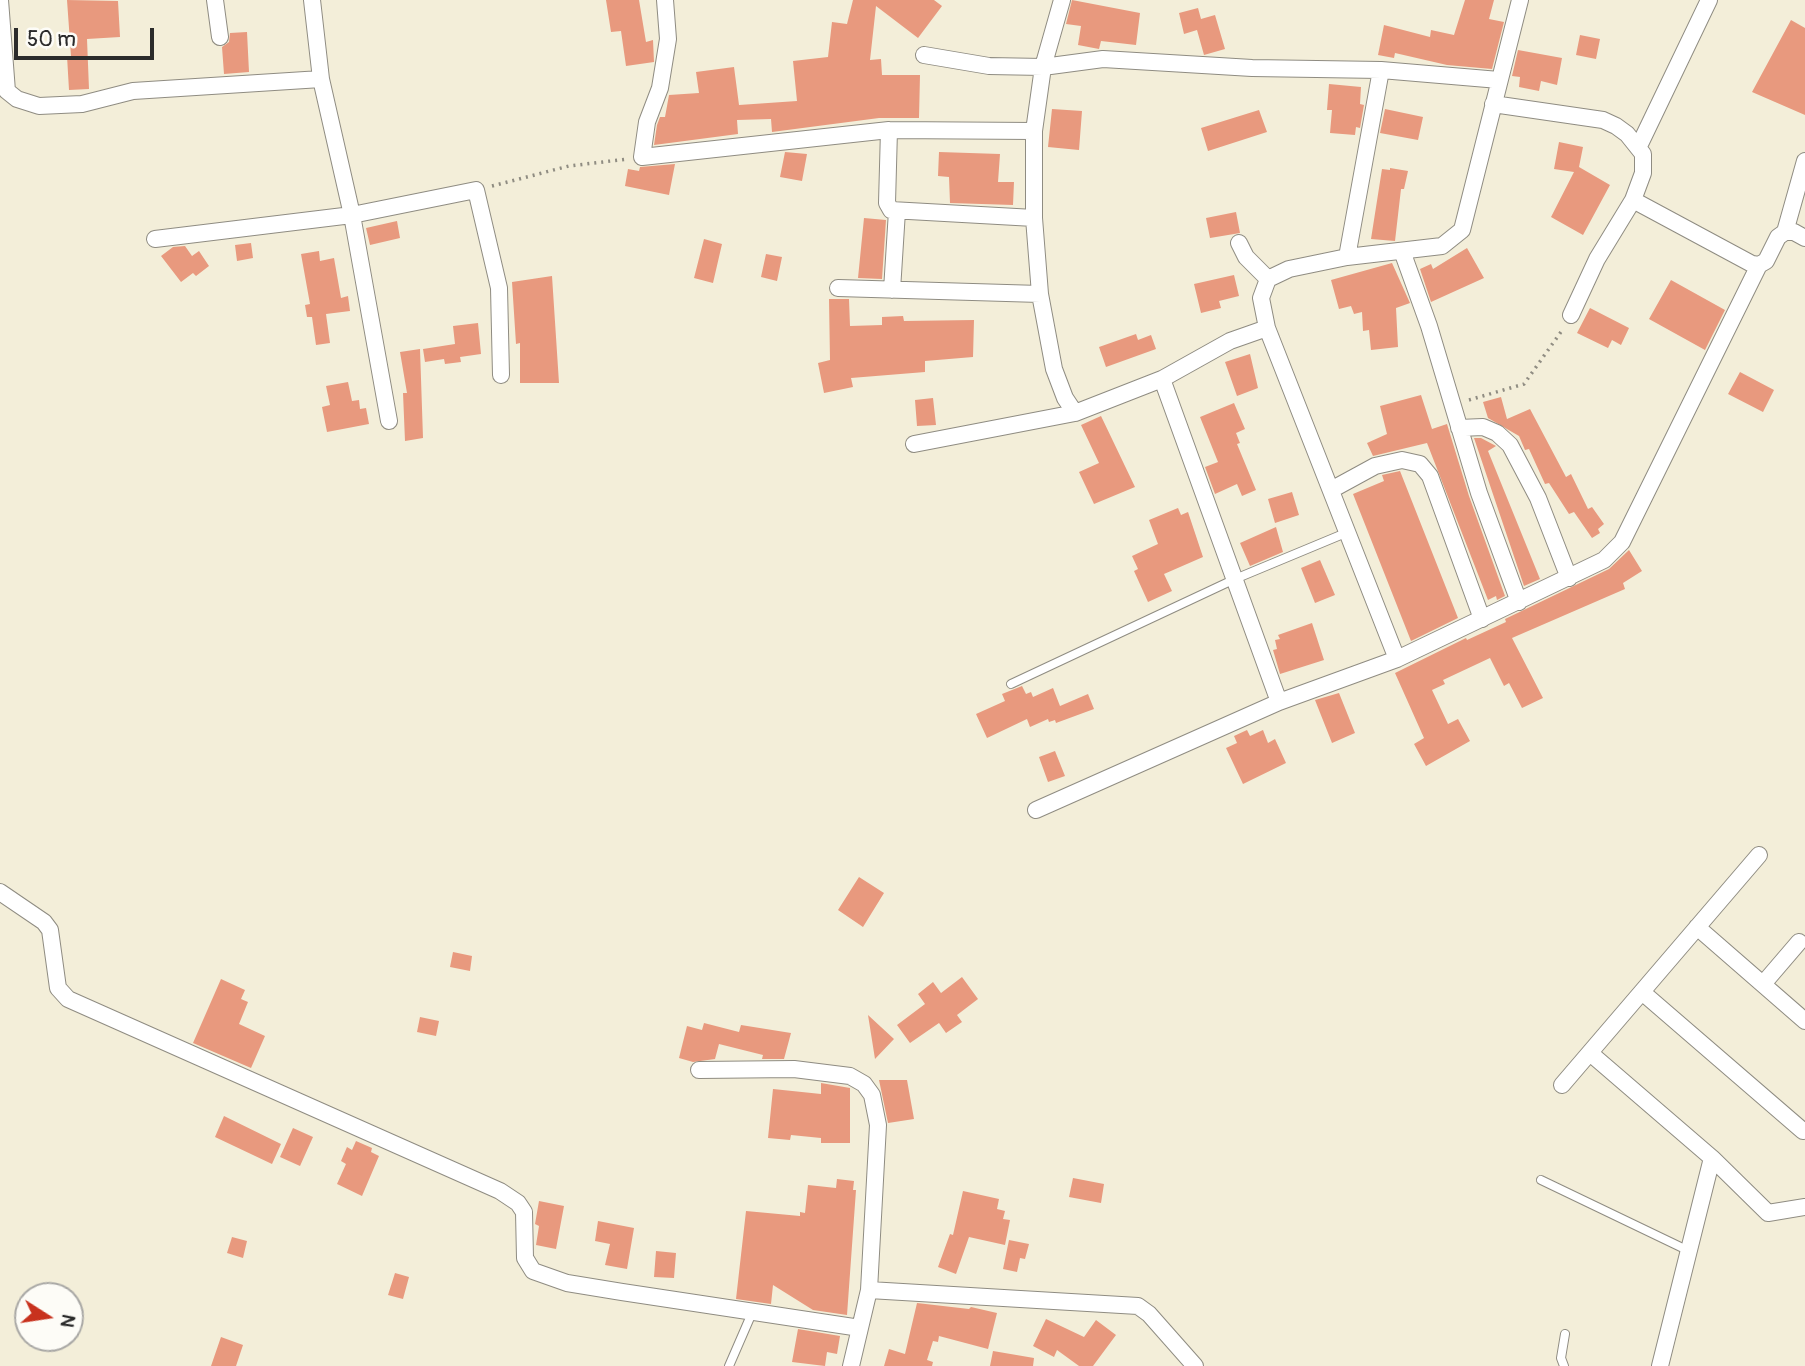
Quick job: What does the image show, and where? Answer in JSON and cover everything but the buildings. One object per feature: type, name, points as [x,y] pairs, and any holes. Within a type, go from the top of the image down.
[{"type":"street","points":[[0,0],[1,46],[7,92],[17,99],[39,106],[82,104],[133,91],[321,79]]},
{"type":"street","points":[[215,0],[220,37]]},
{"type":"street","points":[[312,0],[321,79],[352,215],[389,421]]},
{"type":"street","points":[[1062,0],[1043,66],[1034,131],[1034,218],[1040,294],[1054,369],[1065,398],[1075,413]]},
{"type":"street","points":[[1397,659],[1267,328],[1261,298],[1268,279],[1289,269],[1347,257],[1442,246],[1462,230],[1520,0]]},
{"type":"street","points":[[1639,146],[1709,0]]},
{"type":"street","points":[[667,1],[668,39],[662,76],[647,122],[642,157],[889,130],[1034,131]]},
{"type":"street","points":[[924,55],[989,66],[1043,66],[1103,59],[1252,68],[1381,70],[1499,80]]},
{"type":"street","points":[[1347,257],[1381,70]]},
{"type":"street","points":[[1493,104],[1603,120],[1627,134],[1639,146],[1644,162],[1633,200],[1597,259],[1571,315]]},
{"type":"street","points":[[889,130],[887,203],[897,211],[1034,218]]},
{"type":"street","points":[[1785,232],[1805,161]]},
{"type":"street","points":[[155,239],[352,215],[476,190],[499,288],[501,375]]},
{"type":"street","points":[[1633,200],[1759,265]]},
{"type":"street","points":[[892,290],[897,211]]},
{"type":"street","points":[[1036,810],[1279,702],[1397,659],[1604,560],[1622,542],[1759,265],[1766,261],[1778,237],[1785,232],[1794,232],[1805,238]]},
{"type":"street","points":[[1239,243],[1246,257],[1268,279]]},
{"type":"street","points":[[1402,251],[1519,602]]},
{"type":"street","points":[[838,288],[1040,294]]},
{"type":"street","points":[[914,444],[1075,413],[1162,379],[1230,341],[1267,328]]},
{"type":"street","points":[[1162,379],[1279,702]]},
{"type":"street","points":[[1459,428],[1483,427],[1497,433],[1510,445],[1538,498],[1569,578]]},
{"type":"street","points":[[1331,490],[1375,466],[1402,460],[1420,464],[1430,476],[1482,619]]},
{"type":"street","points":[[1562,1085],[1759,855]]},
{"type":"street","points":[[0,892],[44,922],[50,930],[58,988],[68,999],[500,1191],[518,1203],[524,1212],[525,1258],[533,1271],[568,1283],[860,1328]]},
{"type":"street","points":[[1697,928],[1805,1021]]},
{"type":"street","points":[[1763,984],[1799,942]]},
{"type":"street","points":[[1642,992],[1803,1131]]},
{"type":"street","points":[[1590,1053],[1712,1158],[1768,1213],[1805,1207]]},
{"type":"street","points":[[699,1070],[794,1069],[850,1076],[864,1084],[872,1095],[878,1125],[869,1290],[851,1366]]},
{"type":"street","points":[[1660,1366],[1712,1158]]},
{"type":"street","points":[[869,1290],[1138,1306],[1149,1314],[1195,1366]]},
{"type":"lane","points":[[1011,684],[1235,579],[1348,532]]},
{"type":"lane","points":[[1541,1180],[1689,1251]]},
{"type":"lane","points":[[729,1366],[752,1313]]},
{"type":"lane","points":[[1564,1334],[1561,1358],[1564,1366]]},
{"type":"path","points":[[476,190],[569,166],[642,157]]},
{"type":"path","points":[[1451,402],[1485,398],[1524,384],[1571,315]]}]
